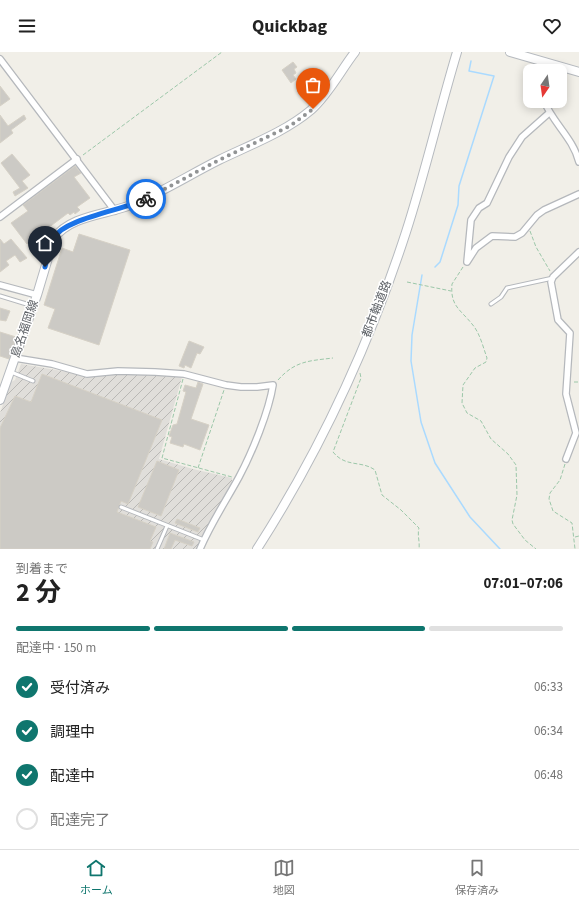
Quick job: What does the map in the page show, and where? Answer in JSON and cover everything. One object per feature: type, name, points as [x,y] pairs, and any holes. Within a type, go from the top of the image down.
[{"type":"main road","name":"島名福岡線","points":[[0,400],[37,295],[54,238],[59,230],[68,224],[115,211],[144,200],[219,160],[290,126],[317,104],[355,52]]},
{"type":"main road","name":"都市軸道路","points":[[257,549],[327,426],[355,367],[376,316],[408,226],[457,52]]},
{"type":"main road","points":[[510,52],[579,72]]},
{"type":"street","points":[[0,59],[71,155],[77,159],[115,211]]},
{"type":"street","points":[[547,108],[571,142],[579,162]]},
{"type":"street","points":[[467,262],[471,220],[479,208],[487,203],[509,157],[522,136],[549,113]]},
{"type":"street","points":[[0,217],[77,159]]},
{"type":"street","points":[[467,262],[476,248],[492,236],[515,237],[522,233],[537,215],[544,210],[579,194]]},
{"type":"street","points":[[566,459],[576,433],[566,394],[570,333],[558,320],[551,282],[553,278],[579,252]]},
{"type":"street","points":[[0,285],[37,295]]},
{"type":"street","points":[[15,358],[57,365],[87,374],[131,371],[184,374],[226,385],[258,388],[273,385],[270,402],[238,478],[215,516],[200,549]]},
{"type":"lane","points":[[491,304],[501,297],[506,288],[553,278]]},
{"type":"lane","points":[[0,296],[33,306]]},
{"type":"lane","points":[[10,372],[33,381]]},
{"type":"lane","points":[[121,508],[204,540]]},
{"type":"lane","points":[[157,549],[167,526]]},
{"type":"path","points":[[77,159],[222,52]]},
{"type":"path","points":[[529,226],[536,247],[553,278]]},
{"type":"path","points":[[467,262],[456,276],[452,284],[451,291],[454,303],[460,312],[472,324],[488,358],[486,362],[476,368],[463,385],[462,403],[467,413],[481,421],[491,439],[508,454],[516,465],[517,495],[512,520],[513,524],[525,540],[536,549]]},
{"type":"path","points":[[407,282],[451,291]]},
{"type":"path","points":[[273,385],[290,368],[300,362],[333,358]]},
{"type":"path","points":[[358,371],[362,374],[362,378],[333,452],[344,462],[370,466],[375,470],[378,475],[379,488],[382,495],[401,510],[419,528],[419,549]]},
{"type":"path","points":[[184,374],[162,458],[197,469],[238,478]]},
{"type":"path","points":[[197,469],[226,385]]},
{"type":"path","points":[[566,459],[560,480],[550,493],[549,499],[553,511],[572,523],[575,537],[575,549]]},
{"type":"path","points":[[575,537],[579,536]]},
{"type":"shaded area","points":[[21,364],[87,377],[127,374],[182,377],[159,459],[232,478],[232,483],[197,549],[0,549],[0,413],[11,382],[15,380]]},
{"type":"building","points":[[293,62],[297,67],[294,69],[296,73],[293,75],[296,79],[291,83],[282,70]]},
{"type":"building","points":[[0,86],[10,99],[0,106]]},
{"type":"building","points":[[0,115],[8,126],[24,115],[26,119],[11,130],[13,133],[0,143]]},
{"type":"building","points":[[12,154],[30,175],[22,181],[28,188],[15,196],[13,192],[20,188],[1,163]]},
{"type":"building","points":[[75,166],[81,173],[74,177],[90,198],[77,207],[80,210],[75,214],[74,212],[70,215],[68,213],[40,234],[41,236],[37,239],[36,237],[27,244],[11,223],[28,211],[23,205]]},
{"type":"building","points":[[79,234],[130,250],[99,345],[48,328],[55,309],[44,305],[62,248],[73,252]]},
{"type":"building","points":[[0,239],[4,244],[11,239],[27,258],[20,262],[15,255],[6,261],[9,265],[0,272]]},
{"type":"building","points":[[0,308],[10,311],[6,321],[0,320]]},
{"type":"building","points":[[0,332],[16,337],[9,359],[0,356]]},
{"type":"building","points":[[189,341],[204,347],[200,354],[197,353],[191,368],[185,365],[184,368],[179,366]]},
{"type":"building","points":[[42,374],[162,420],[128,504],[121,501],[117,512],[156,527],[150,541],[153,542],[150,549],[0,549],[0,428],[15,396],[31,402]]},
{"type":"building","points":[[198,382],[203,384],[191,419],[209,425],[200,450],[184,444],[183,447],[170,443],[172,437],[169,436],[173,425],[177,424],[186,392],[183,391],[185,385],[196,388]]},
{"type":"building","points":[[157,461],[179,470],[161,516],[138,507]]},
{"type":"building","points":[[177,519],[200,528],[198,532],[175,523]]},
{"type":"building","points":[[170,533],[194,542],[192,546],[175,540],[171,549],[164,549]]},
{"type":"waterway","points":[[435,267],[440,262],[458,205],[459,186],[494,76],[469,71],[471,61]]},
{"type":"waterway","points":[[422,275],[412,335],[411,361],[421,422],[435,463],[470,517],[500,549]]},
{"type":"way so far","points":[[146,199],[191,174],[290,126],[313,109]]},
{"type":"route","points":[[45,267],[54,238],[63,227],[68,224],[122,209],[146,199]]}]
